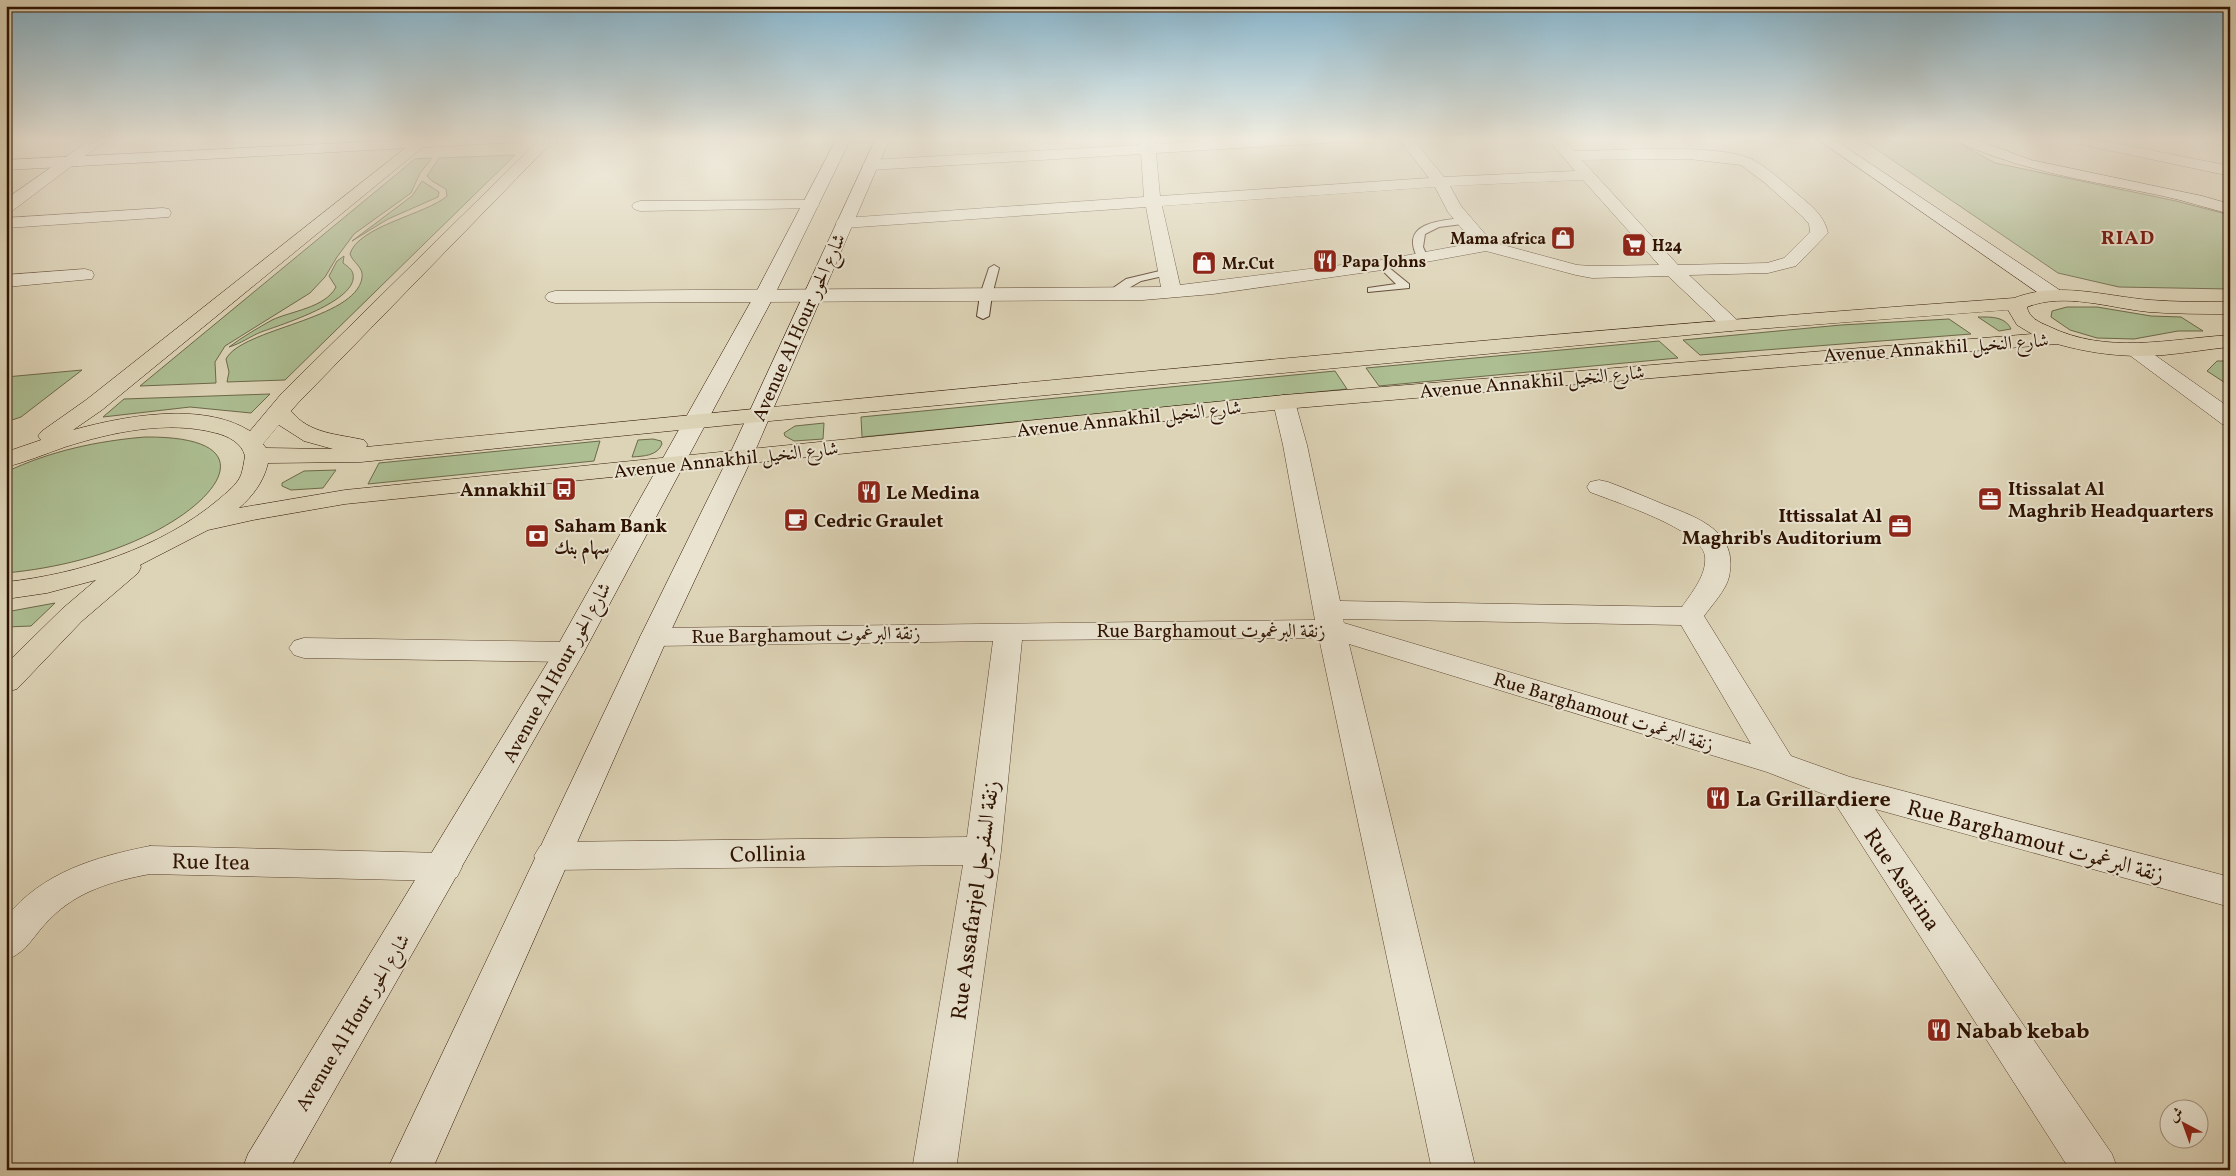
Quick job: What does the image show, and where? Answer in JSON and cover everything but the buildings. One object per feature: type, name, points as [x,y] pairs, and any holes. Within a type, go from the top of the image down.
[{"type":"main road","points":[[17,456],[94,406],[358,193]]},
{"type":"main road","points":[[254,449],[279,410],[495,193]]},
{"type":"main road","name":"Avenue Annakhil شارع النخيل","points":[[254,449],[324,458],[759,415],[1731,325],[2017,304],[2031,299],[2054,296],[2149,306],[2230,308]]},
{"type":"main road","points":[[2017,304],[2016,310],[2020,317],[2042,331],[2058,338],[2084,344],[2135,350],[2165,349],[2230,341]]},
{"type":"main road","name":"Avenue Annakhil شارع النخيل","points":[[203,524],[262,511],[345,497],[1284,402],[1699,366],[2058,338]]},
{"type":"main road","points":[[279,410],[295,427],[323,439],[354,445],[412,450]]},
{"type":"main road","points":[[6,591],[30,589],[89,574],[144,553],[203,524],[228,505],[247,486],[256,470],[254,449],[240,434],[221,426],[197,422],[168,422],[100,430],[17,456]]},
{"type":"main road","points":[[6,682],[84,604],[144,553]]},
{"type":"street","points":[[6,207],[25,193]]},
{"type":"street","name":"Avenue Al Hour شارع الحور","points":[[264,1170],[569,652],[697,421],[817,193]]},
{"type":"street","name":"Avenue Al Hour شارع الحور","points":[[409,1170],[552,856],[740,458],[814,296],[858,193]]},
{"type":"street","points":[[1152,193],[1172,292]]},
{"type":"street","points":[[844,223],[1291,193]]},
{"type":"street","points":[[1446,193],[1454,208],[1486,246]]},
{"type":"street","points":[[1604,193],[1673,270],[1731,325]]},
{"type":"street","points":[[555,297],[1109,295],[1172,292],[1382,265],[1486,246],[1576,270],[1592,272],[1780,266],[1790,262],[1819,233],[1818,223],[1809,213],[1784,193]]},
{"type":"street","points":[[1903,193],[2054,296]]},
{"type":"street","points":[[2168,193],[2195,198],[2230,209]]},
{"type":"street","points":[[640,206],[811,205]]},
{"type":"street","points":[[6,223],[163,213]]},
{"type":"street","points":[[6,281],[85,275]]},
{"type":"street","points":[[2135,350],[2230,419]]},
{"type":"street","points":[[1284,402],[1295,444],[1329,619],[1454,1170]]},
{"type":"street","points":[[1599,487],[1688,523],[1704,533],[1713,544],[1718,556],[1715,579],[1690,616]]},
{"type":"street","points":[[1329,619],[1690,616]]},
{"type":"street","points":[[1690,616],[1779,764],[1843,788]]},
{"type":"street","name":"Rue Barghamout زنقة البرغموت","points":[[654,637],[1009,631],[1329,619],[1779,764]]},
{"type":"street","name":"Rue Assafarjel زنقة السفرجل","points":[[934,1170],[983,851],[1009,631]]},
{"type":"street","points":[[304,648],[569,652]]},
{"type":"street","name":"Rue Barghamout زنقة البرغموت","points":[[1843,788],[2230,892]]},
{"type":"street","name":"Rue Asarina","points":[[1843,788],[2096,1170]]},
{"type":"street","name":"Collinia","points":[[552,856],[983,851]]},
{"type":"street","name":"Rue Itea","points":[[6,944],[41,904],[75,881],[113,867],[150,860],[444,867]]},
{"type":"lane","points":[[1423,258],[1416,248],[1415,240],[1419,234],[1436,226],[1466,221]]},
{"type":"lane","points":[[1372,290],[1405,286],[1382,265]]},
{"type":"lane","points":[[983,316],[986,295],[994,268]]},
{"type":"lane","points":[[1109,295],[1119,286],[1134,278],[1168,272]]},
{"type":"green space","points":[[374,193],[411,193],[354,234],[325,277],[310,293],[225,346],[215,362],[216,383],[140,386]]},
{"type":"green space","points":[[414,193],[439,193],[438,197],[388,219],[352,241]]},
{"type":"green space","points":[[447,193],[476,193],[285,380],[227,382],[229,372],[226,359],[236,348],[253,339],[320,314],[340,304],[355,292],[362,278],[360,268],[350,254],[356,244],[379,228],[425,209],[447,196]]},
{"type":"green space","points":[[1940,193],[2137,193],[2230,215],[2230,289],[2119,287],[2058,273]]},
{"type":"green space","points":[[344,256],[343,263],[353,274],[352,284],[344,293],[316,311],[261,332],[229,347],[272,320],[324,300],[336,287],[329,276],[337,261]]},
{"type":"green space","points":[[2067,307],[2097,307],[2151,316],[2181,317],[2203,331],[2178,331],[2134,339],[2097,338],[2070,330],[2051,317],[2052,311]]},
{"type":"green space","points":[[1978,317],[2001,319],[2011,329],[1999,331]]},
{"type":"green space","points":[[1949,319],[1971,334],[1700,355],[1683,340],[1841,325]]},
{"type":"green space","points":[[1659,341],[1678,358],[1379,386],[1366,368]]},
{"type":"green space","points":[[2217,361],[2230,361],[2230,386],[2207,371]]},
{"type":"green space","points":[[82,370],[21,417],[6,422],[6,377]]},
{"type":"green space","points":[[1335,371],[1347,389],[862,437],[861,417]]},
{"type":"green space","points":[[270,394],[251,413],[190,407],[103,417],[124,399]]},
{"type":"green space","points":[[824,423],[823,439],[794,441],[785,436],[784,433],[795,426]]},
{"type":"green space","points":[[145,437],[182,439],[206,446],[218,457],[220,470],[213,486],[199,502],[178,518],[152,533],[117,548],[81,560],[44,568],[6,573],[6,472],[40,458],[74,448],[109,441]]},
{"type":"green space","points":[[653,439],[661,441],[662,444],[657,451],[650,455],[632,457],[638,440]]},
{"type":"green space","points":[[600,441],[594,461],[368,484],[379,463]]},
{"type":"green space","points":[[336,470],[323,488],[291,490],[282,486],[282,483],[304,471]]},
{"type":"green space","points":[[55,603],[31,626],[6,627],[6,612]]},
{"type":"place","name":"Mama africa","points":[[1563,238]]},
{"type":"place","name":"H24","points":[[1634,245]]},
{"type":"place","name":"Papa Johns","points":[[1325,261]]},
{"type":"place","name":"Mr.Cut","points":[[1204,263]]},
{"type":"place","name":"Annakhil","points":[[564,489]]},
{"type":"place","name":"Le Medina","points":[[869,492]]},
{"type":"place","name":"Itissalat Al Maghrib Headquarters","points":[[1990,499]]},
{"type":"place","name":"Cedric Graulet","points":[[796,520]]},
{"type":"place","name":"Ittissalat Al Maghrib's Auditorium","points":[[1900,526]]},
{"type":"place","name":"Saham Bank سهام بنك","points":[[537,536]]},
{"type":"place","name":"La Grillardiere","points":[[1718,798]]},
{"type":"place","name":"Nabab kebab","points":[[1939,1030]]},
{"type":"district","name":"RIAD","points":[[2128,237]]}]
